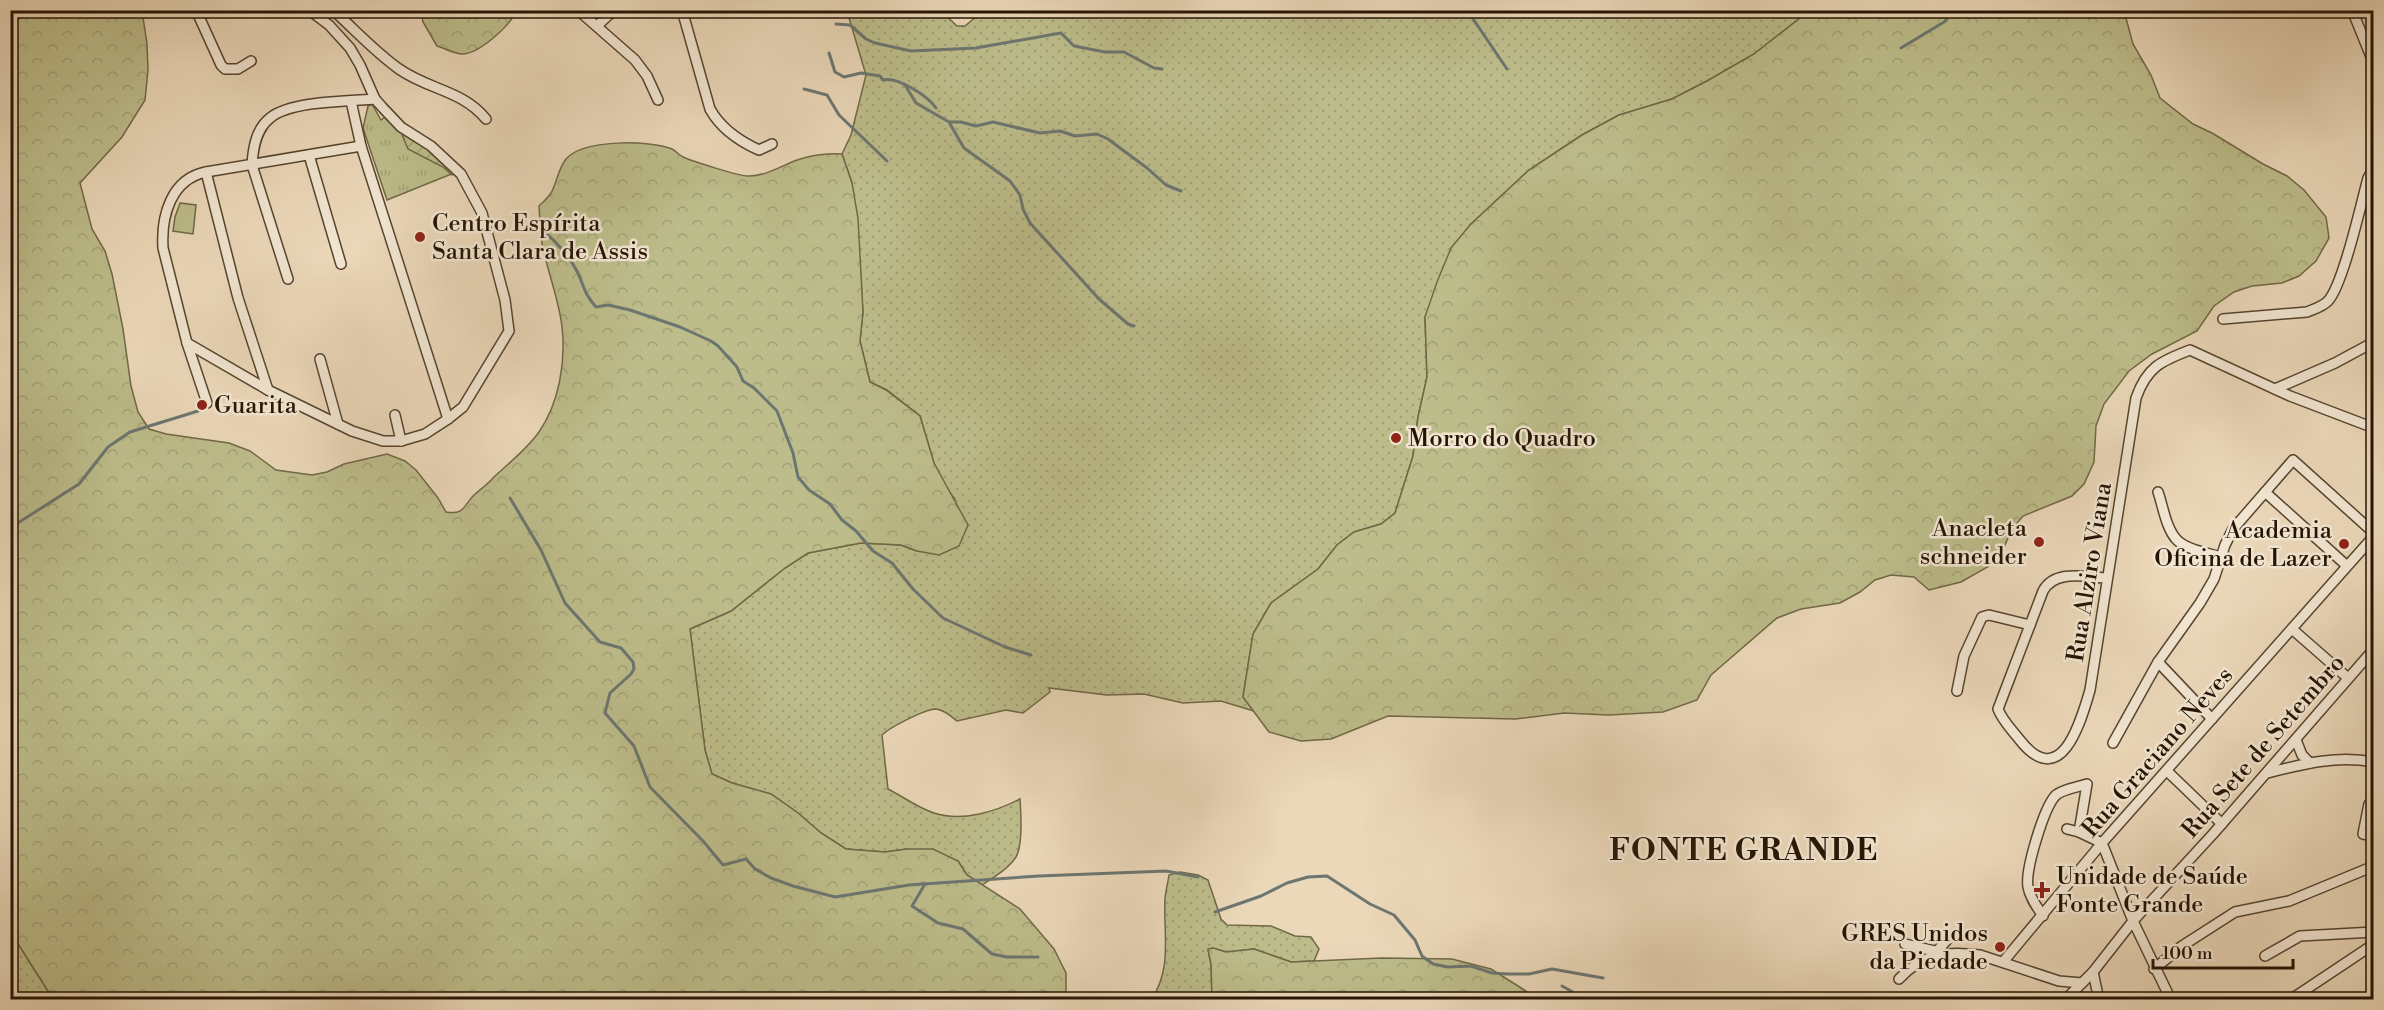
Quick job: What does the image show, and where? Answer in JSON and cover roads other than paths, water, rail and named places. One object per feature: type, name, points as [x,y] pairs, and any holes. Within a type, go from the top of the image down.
[{"type":"street","points":[[196,10],[225,69],[238,69],[251,61]]},
{"type":"street","points":[[187,343],[268,390],[338,424],[383,441],[401,441],[424,434],[448,419],[463,406],[509,331],[505,300],[482,213],[461,174],[431,146],[401,128],[375,99],[350,48],[329,25],[309,10]]},
{"type":"street","points":[[333,10],[353,31],[399,69],[418,81],[463,98],[486,119]]},
{"type":"street","points":[[578,10],[635,60],[647,76],[658,100]]},
{"type":"street","points":[[597,26],[614,10]]},
{"type":"street","points":[[682,10],[710,109],[716,120],[744,144],[759,150],[772,144]]},
{"type":"street","points":[[2352,10],[2373,64]]},
{"type":"street","points":[[288,279],[252,165],[258,134],[267,119],[286,109],[327,102],[375,99]]},
{"type":"street","points":[[351,101],[361,146],[448,419]]},
{"type":"street","points":[[207,403],[187,343],[165,261],[162,234],[171,200],[180,185],[201,173],[361,146]]},
{"type":"street","points":[[309,155],[341,264]]},
{"type":"street","points":[[2223,319],[2307,312],[2328,301],[2343,267],[2368,178],[2373,168]]},
{"type":"street","points":[[201,173],[268,390]]},
{"type":"street","points":[[2275,389],[2335,363],[2373,342]]},
{"type":"street","name":"Rua Alziro Viana","points":[[2030,625],[1998,709],[2028,750],[2036,756],[2047,759],[2056,758],[2064,752],[2084,710],[2090,690],[2136,398],[2142,380],[2169,358],[2190,350],[2275,389]]},
{"type":"street","points":[[320,359],[338,424]]},
{"type":"street","points":[[2275,389],[2373,428]]},
{"type":"street","points":[[395,415],[401,441]]},
{"type":"street","points":[[2113,743],[2158,662],[2200,603],[2214,579],[2233,529],[2293,460],[2373,534]]},
{"type":"street","points":[[2158,492],[2170,529],[2177,540],[2191,548],[2222,556]]},
{"type":"street","points":[[2265,492],[2346,565]]},
{"type":"street","name":"Rua Graciano Neves","points":[[2003,962],[2102,843],[2373,534]]},
{"type":"street","points":[[1957,691],[1964,656],[1982,617],[1989,615],[2030,625],[2043,591],[2054,578],[2064,576],[2107,578]]},
{"type":"street","points":[[2292,629],[2348,678]]},
{"type":"street","name":"Rua Sete de Setembro","points":[[2065,999],[2093,972],[2133,921],[2222,824],[2373,649]]},
{"type":"street","points":[[2158,662],[2212,719]]},
{"type":"street","points":[[2296,740],[2302,755],[2310,763]]},
{"type":"street","points":[[2267,772],[2340,758],[2373,762]]},
{"type":"street","points":[[2167,771],[2222,824]]},
{"type":"street","points":[[2043,916],[2030,896],[2028,877],[2049,806],[2060,792],[2087,784],[2079,832]]},
{"type":"street","points":[[2369,804],[2363,834],[2373,836]]},
{"type":"street","points":[[2067,829],[2102,843],[2154,969],[2171,999]]},
{"type":"street","points":[[2154,969],[2182,946],[2235,912],[2289,901],[2373,867]]},
{"type":"street","points":[[2265,956],[2300,936],[2373,932]]},
{"type":"street","points":[[1899,979],[1914,964],[1940,952],[1947,940]]},
{"type":"street","points":[[1905,944],[1940,952],[1980,955],[2059,981],[2082,983]]},
{"type":"street","points":[[2290,999],[2373,944]]},
{"type":"street","points":[[2093,972],[2100,999]]},
{"type":"waterway","points":[[1467,10],[1507,69]]},
{"type":"waterway","points":[[1901,48],[1944,22],[1955,10]]},
{"type":"waterway","points":[[836,24],[850,25],[866,39],[875,43],[911,51],[976,48],[1061,33],[1074,46],[1105,52],[1124,52],[1154,68],[1162,69]]},
{"type":"waterway","points":[[829,53],[835,72],[844,77],[861,73],[880,76],[883,80],[896,81],[919,93],[936,108]]},
{"type":"waterway","points":[[905,85],[916,103],[949,122],[976,126],[993,122],[1040,133],[1060,131],[1075,136],[1097,134],[1108,139],[1166,185],[1181,191]]},
{"type":"waterway","points":[[804,89],[827,95],[839,115],[887,161]]},
{"type":"waterway","points":[[950,124],[964,148],[1010,181],[1020,195],[1023,209],[1030,223],[1099,299],[1128,324],[1134,326]]},
{"type":"waterway","points":[[536,225],[570,259],[587,295],[596,307],[608,305],[630,310],[680,327],[718,346],[737,367],[743,381],[754,388],[777,411],[793,453],[798,477],[809,490],[830,504],[842,520],[856,531],[873,551],[892,563],[913,589],[943,618],[1005,647],[1031,655]]},
{"type":"waterway","points":[[10,528],[79,484],[108,447],[130,432],[198,411]]},
{"type":"waterway","points":[[510,498],[541,550],[565,603],[600,642],[621,648],[633,662],[634,669],[631,674],[610,693],[605,713],[634,746],[650,787],[723,865],[746,859],[755,869],[771,878],[835,897],[909,885],[1039,876],[1166,871],[1198,877]]},
{"type":"waterway","points":[[1215,912],[1261,896],[1287,883],[1308,877],[1327,876],[1370,904],[1394,915],[1415,940],[1422,956],[1433,964],[1448,967],[1471,966],[1492,973],[1507,974],[1529,974],[1552,969],[1603,978]]},
{"type":"waterway","points":[[925,884],[912,906],[938,923],[963,929],[992,954],[1007,957],[1038,957]]},
{"type":"waterway","points":[[1562,986],[1587,1000]]},
{"type":"place","name":"Centro Espírita Santa Clara de Assis","points":[[420,237]]},
{"type":"place","name":"Guarita","points":[[202,405]]},
{"type":"place","name":"Morro do Quadro","points":[[1396,438]]},
{"type":"place","name":"Anacleta schneider","points":[[2039,542]]},
{"type":"place","name":"Academia Oficina de Lazer","points":[[2344,544]]},
{"type":"place","name":"Unidade de Saúde Fonte Grande","points":[[2042,890]]},
{"type":"place","name":"GRES Unidos da Piedade","points":[[2000,947]]},
{"type":"district","name":"FONTE GRANDE","points":[[1744,850]]}]
